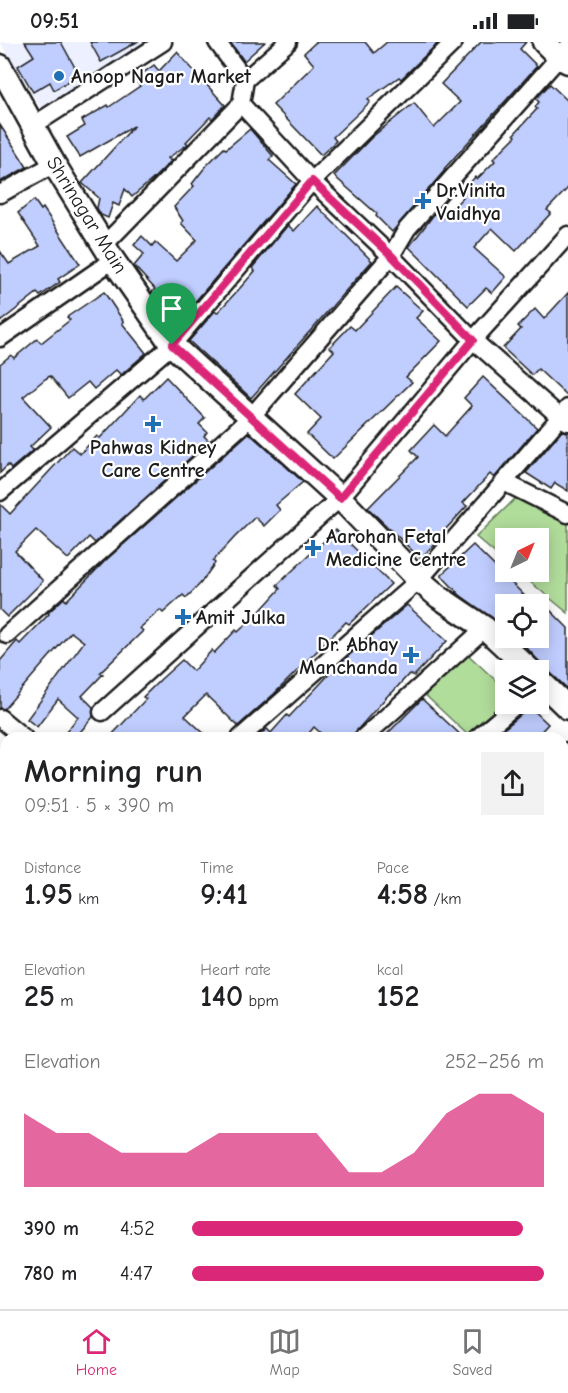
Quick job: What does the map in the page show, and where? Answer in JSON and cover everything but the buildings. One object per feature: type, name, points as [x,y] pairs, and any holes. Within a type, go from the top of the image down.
[{"type":"street","points":[[34,126],[163,42]]},
{"type":"street","points":[[217,42],[245,80]]},
{"type":"street","points":[[0,338],[108,252],[241,105],[245,80],[288,42]]},
{"type":"street","points":[[0,492],[172,345],[312,181],[454,42]]},
{"type":"street","points":[[6,635],[250,418],[392,256],[407,229],[560,52]]},
{"type":"street","name":"Shrinagar Main","points":[[0,66],[54,164],[108,252],[172,345],[340,498],[419,580],[439,597],[485,628],[518,660]]},
{"type":"street","points":[[241,105],[312,181],[392,256],[473,340],[565,416],[419,580],[247,732]]},
{"type":"street","points":[[0,194],[54,164]]},
{"type":"street","points":[[102,712],[340,498],[473,340],[568,235]]},
{"type":"street","points":[[504,482],[568,514]]},
{"type":"street","points":[[370,732],[485,628]]},
{"type":"street","name":"Shrinagar Main","points":[[549,690],[568,708]]},
{"type":"street","points":[[484,732],[505,714]]},
{"type":"street","points":[[0,718],[17,732]]},
{"type":"shaded area","name":"Anoop Nagar Market","points":[[0,42],[153,42],[42,110]]},
{"type":"green space","points":[[518,496],[568,522],[568,613],[549,597],[549,594],[545,594],[530,582],[549,582],[549,528],[495,528],[495,553],[476,537]]},
{"type":"green space","points":[[462,649],[495,680],[496,714],[477,732],[465,732],[422,692]]},
{"type":"place","name":"Anoop Nagar Market","points":[[59,76]]},
{"type":"place","name":"Dr.Vinita Vaidhya","points":[[423,201]]},
{"type":"place","name":"Pahwas Kidney Care Centre","points":[[153,424]]},
{"type":"place","name":"Aarohan Fetal Medicine Centre","points":[[313,548]]},
{"type":"place","name":"Amit Julka","points":[[183,617]]},
{"type":"place","name":"Dr. Abhay Manchanda","points":[[411,655]]},
{"type":"route","points":[[312,181],[392,256],[473,340],[340,498],[172,345],[312,181]]}]
